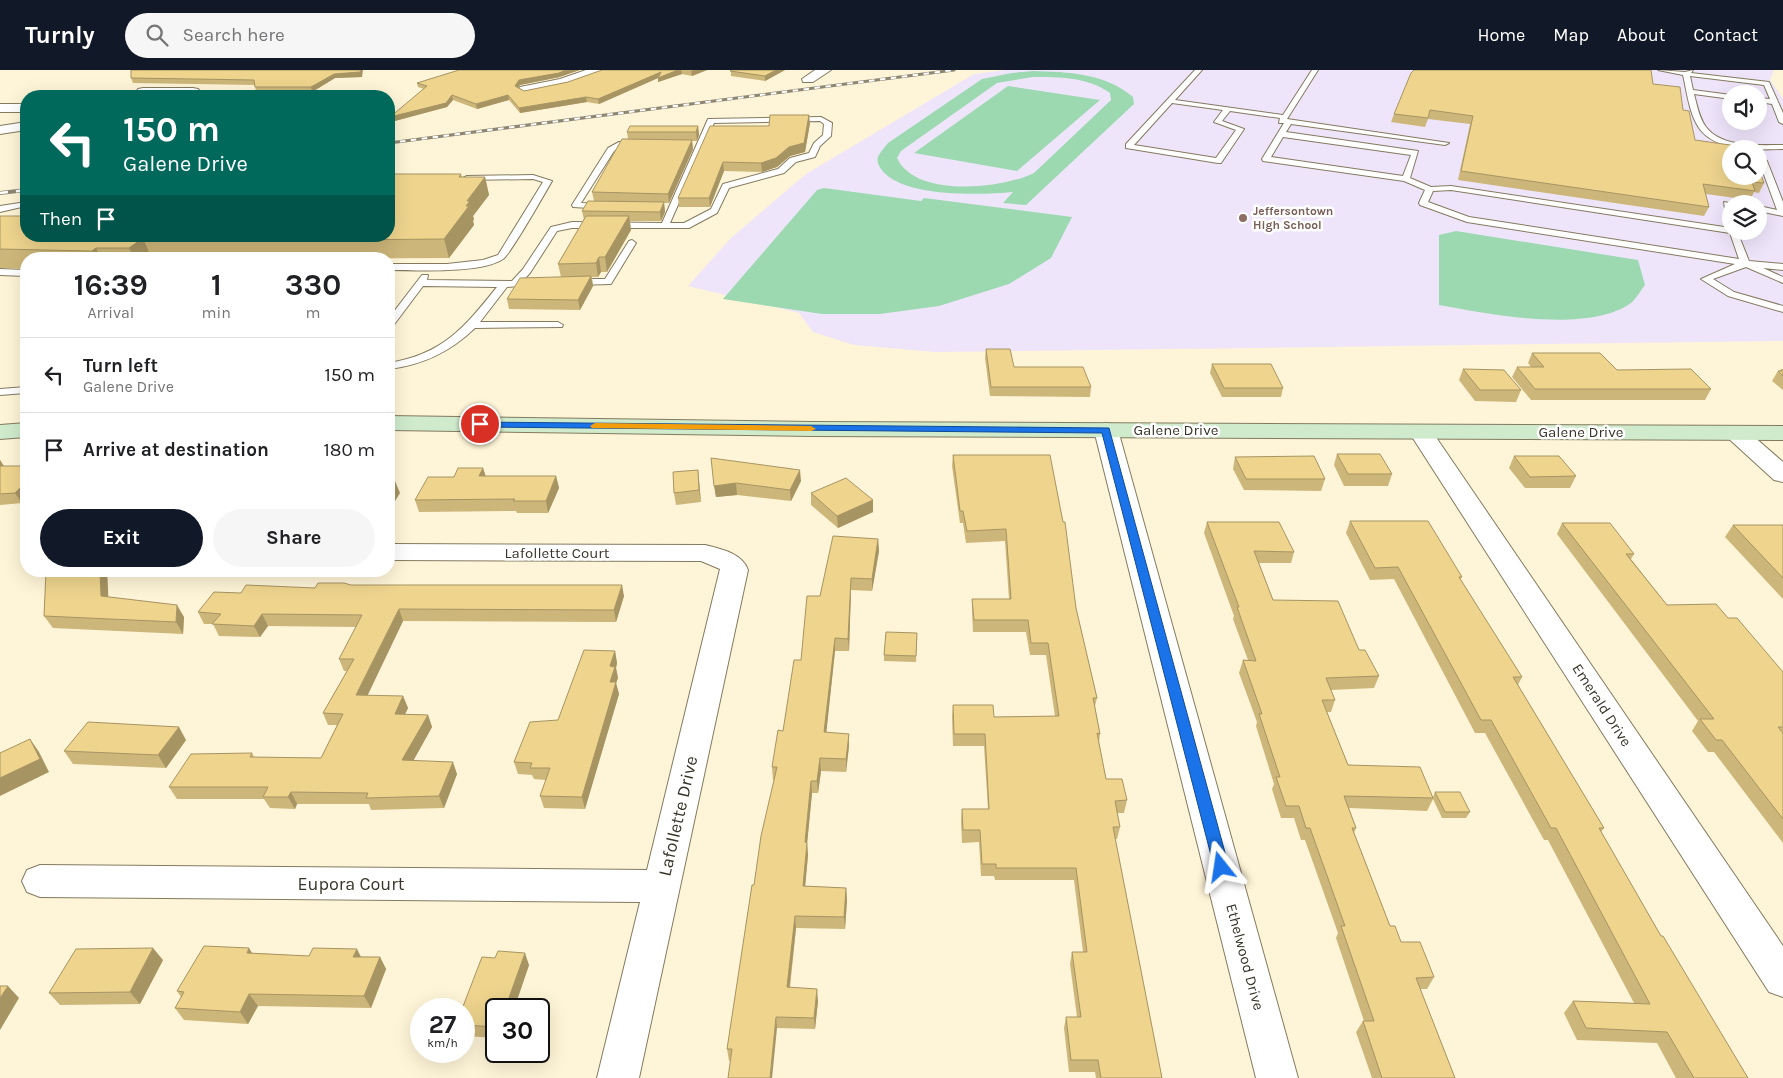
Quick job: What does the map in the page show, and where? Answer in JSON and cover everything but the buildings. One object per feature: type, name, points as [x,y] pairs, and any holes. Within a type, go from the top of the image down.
[{"type":"street","points":[[525,90],[558,83],[598,70]]},
{"type":"street","points":[[808,79],[825,70]]},
{"type":"street","points":[[0,108],[20,108]]},
{"type":"street","points":[[0,130],[20,127]]},
{"type":"street","name":"Galene Drive","points":[[395,423],[1106,430],[1783,433]]},
{"type":"street","points":[[0,432],[20,430]]},
{"type":"street","name":"Ethelwood Drive","points":[[1106,430],[1277,1078]]},
{"type":"street","name":"Emerald Drive","points":[[1420,432],[1783,979]]},
{"type":"street","points":[[1736,433],[1783,475]]},
{"type":"street","name":"Lafollette Court","points":[[395,552],[705,553],[723,560]]},
{"type":"street","name":"Lafollette Drive","points":[[618,1078],[734,570],[732,564],[723,560]]},
{"type":"street","name":"Eupora Court","points":[[40,881],[662,886]]},
{"type":"lane","points":[[1199,70],[1129,146],[1218,161],[1240,129],[1218,122],[1228,109]]},
{"type":"lane","points":[[1315,70],[1266,159],[1406,179],[1430,189],[1451,188],[1722,229]]},
{"type":"lane","points":[[1660,70],[1688,75],[1766,83],[1783,122]]},
{"type":"lane","points":[[1688,75],[1691,92],[1702,127],[1711,136],[1729,143],[1761,148],[1783,147]]},
{"type":"lane","points":[[1691,92],[1722,96]]},
{"type":"lane","points":[[1170,101],[1445,144]]},
{"type":"lane","points":[[1767,101],[1775,102]]},
{"type":"lane","points":[[515,284],[527,271],[554,229],[572,225],[665,226],[686,226],[714,211],[726,186],[781,171],[793,160],[812,154],[817,145],[826,136],[828,123],[821,119],[711,121],[665,226]]},
{"type":"lane","points":[[1281,134],[1414,153],[1406,179]]},
{"type":"lane","points":[[613,208],[576,205],[611,150],[619,144],[649,144]]},
{"type":"lane","points":[[689,144],[699,145]]},
{"type":"lane","points":[[1767,173],[1783,213]]},
{"type":"lane","points":[[395,267],[434,267],[485,263],[501,257],[548,181],[533,176],[456,178]]},
{"type":"lane","points":[[1430,189],[1423,203],[1467,219],[1744,263],[1783,267]]},
{"type":"lane","points":[[0,209],[20,205]]},
{"type":"lane","points":[[662,208],[672,208]]},
{"type":"lane","points":[[1767,210],[1783,213]]},
{"type":"lane","points":[[1735,240],[1744,263],[1783,280]]},
{"type":"lane","points":[[562,283],[608,282],[632,243]]},
{"type":"lane","points":[[1744,263],[1706,279],[1731,294],[1783,309]]},
{"type":"lane","points":[[395,316],[434,267]]},
{"type":"lane","points":[[0,272],[20,273]]},
{"type":"lane","points":[[421,283],[534,283]]},
{"type":"lane","points":[[395,365],[418,361],[439,353],[453,344],[472,324],[504,284]]},
{"type":"lane","points":[[472,324],[558,325]]},
{"type":"lane","points":[[0,392],[20,390]]},
{"type":"shaded area","name":"Jeffersontown High School","points":[[1006,70],[1774,70],[1770,80],[1783,99],[1783,341],[935,352],[854,345],[813,332],[799,313],[688,286],[731,238],[806,174],[974,74]]},
{"type":"green space","points":[[1033,71],[1059,72],[1098,78],[1122,89],[1133,97],[1134,104],[1026,205],[1003,203],[1013,192],[963,194],[923,190],[891,178],[881,169],[878,159],[888,143],[982,79]],"holes":[[[1033,77],[1083,81],[1110,93],[1111,100],[1034,173],[1020,179],[981,186],[940,185],[922,179],[907,171],[897,158],[901,151],[997,83]]]},
{"type":"green space","points":[[1008,86],[1100,100],[1017,171],[914,153]]},
{"type":"green space","points":[[824,188],[921,201],[924,198],[1072,217],[1051,258],[1009,284],[939,306],[880,314],[822,314],[723,299],[817,190]]},
{"type":"green space","points":[[1456,231],[1638,260],[1645,285],[1631,303],[1612,312],[1590,318],[1564,320],[1537,319],[1484,313],[1439,305],[1439,235]]},
{"type":"railway","points":[[395,142],[954,70]]},
{"type":"railway","points":[[0,193],[20,191]]},
{"type":"slow traffic","points":[[595,426],[811,429]]},
{"type":"place","name":"Jeffersontown High School","points":[[1243,218]]},
{"type":"route","points":[[480,424],[812,429],[1106,430],[1221,867]]}]
